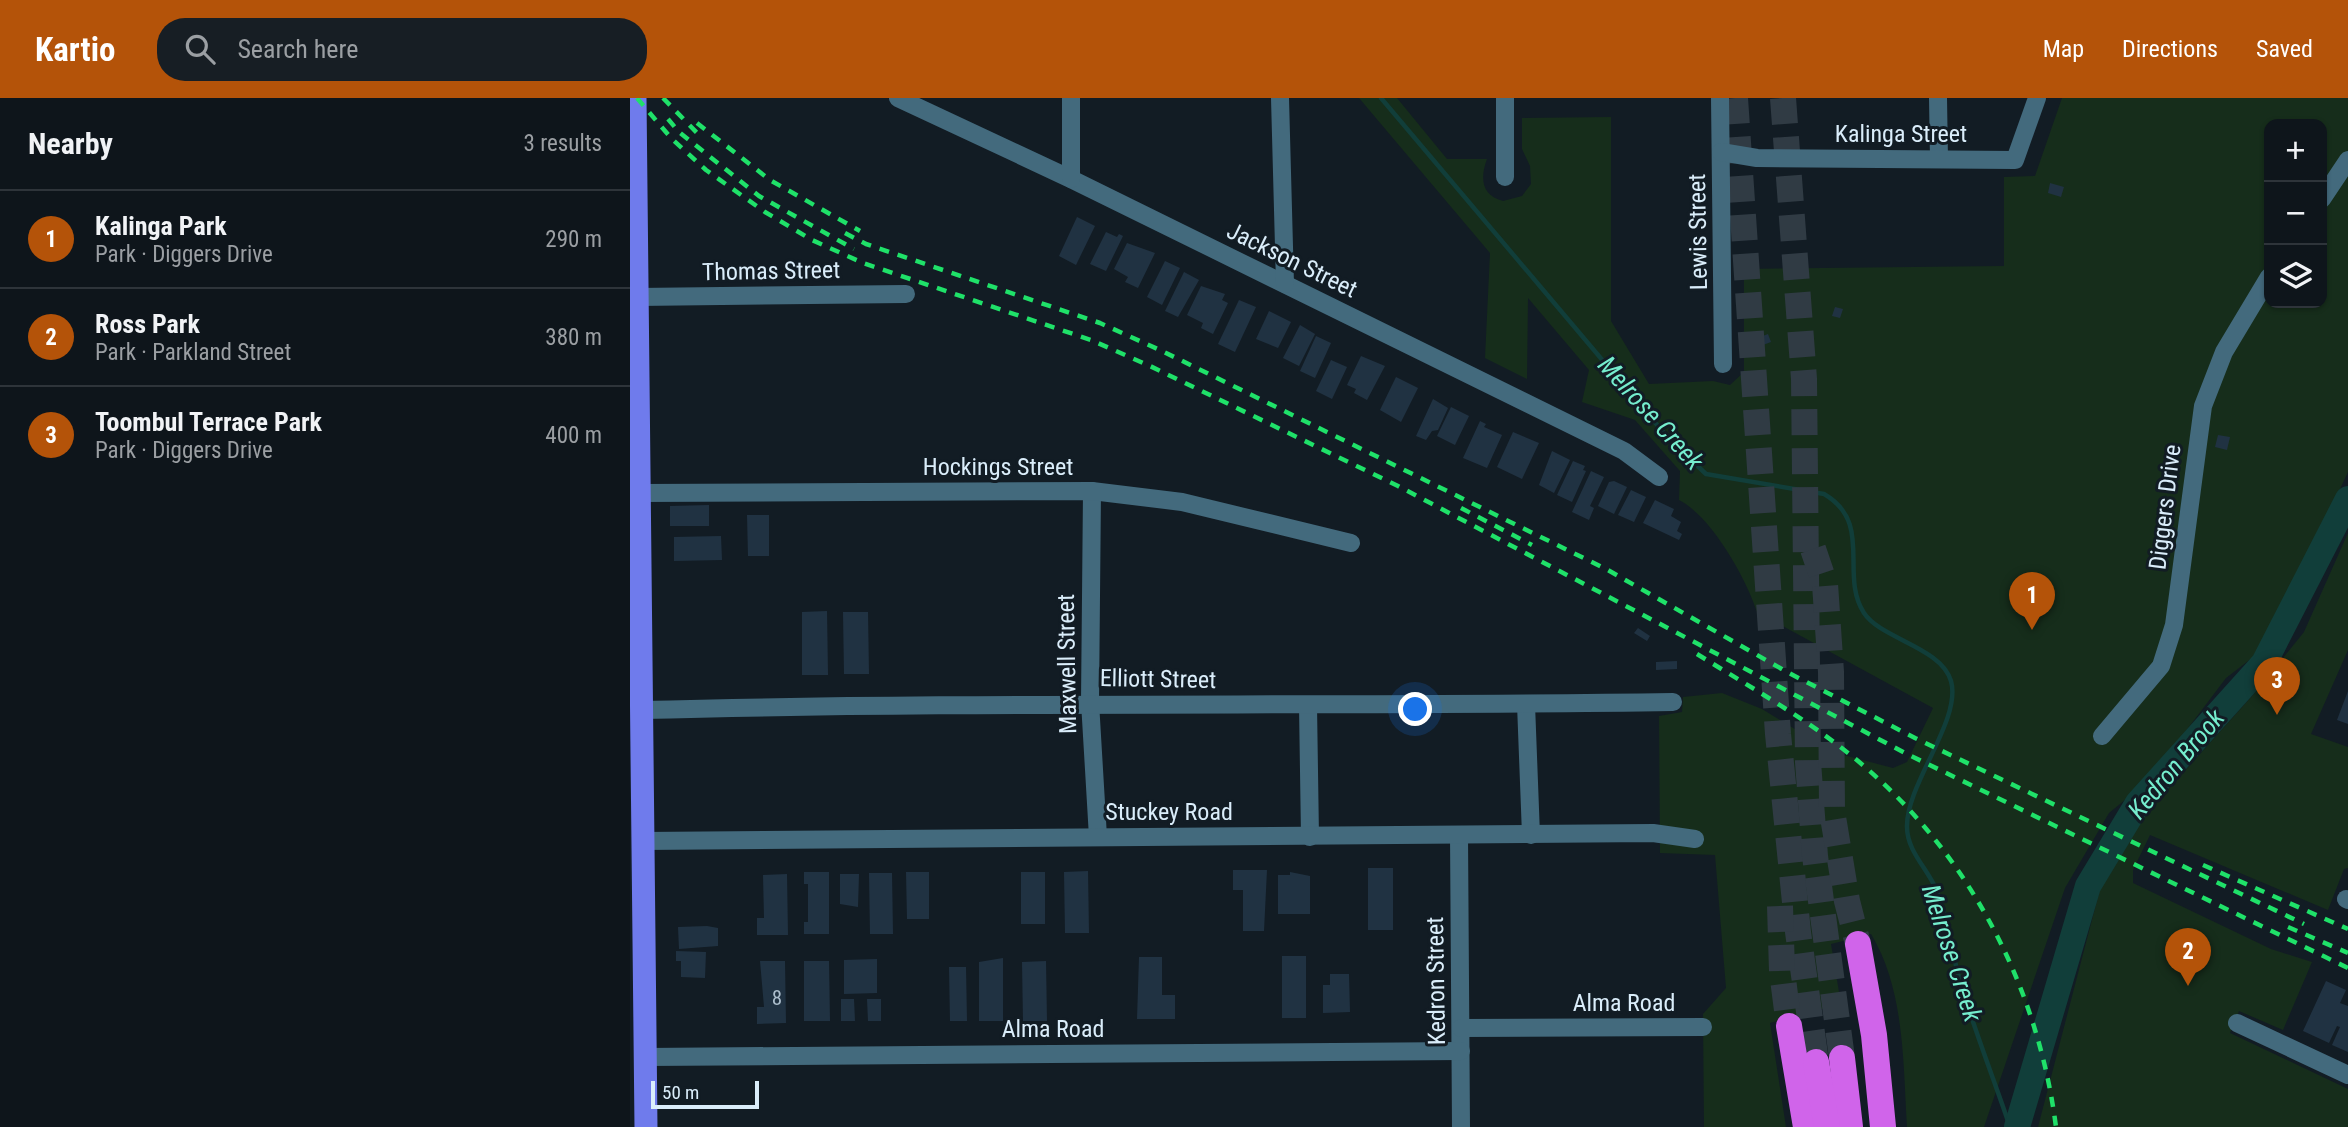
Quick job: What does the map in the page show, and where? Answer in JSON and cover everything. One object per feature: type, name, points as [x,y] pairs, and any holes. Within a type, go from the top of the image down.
[{"type":"highway","points":[[1858,944],[1874,1035],[1882,1127]]},
{"type":"highway","points":[[1789,1026],[1806,1127]]},
{"type":"highway","points":[[1826,1127],[1829,1060],[1850,1127]]},
{"type":"main road","points":[[635,104],[637,700],[643,841],[637,913],[646,1127]]},
{"type":"street","name":"Jackson Street","points":[[898,98],[1071,179],[1624,451],[1659,477]]},
{"type":"street","points":[[1071,98],[1071,179]]},
{"type":"street","points":[[1280,98],[1285,284]]},
{"type":"street","points":[[1505,98],[1505,177]]},
{"type":"street","name":"Lewis Street","points":[[1720,98],[1723,365]]},
{"type":"street","points":[[1938,98],[1939,159]]},
{"type":"street","name":"Kalinga Street","points":[[1721,152],[1757,158],[2015,160],[2037,98]]},
{"type":"street","points":[[2327,192],[2348,160]]},
{"type":"street","name":"Diggers Drive","points":[[2102,736],[2161,666],[2174,625],[2203,406],[2224,352],[2264,285]]},
{"type":"street","name":"Thomas Street","points":[[637,297],[906,294]]},
{"type":"street","name":"Hockings Street","points":[[636,486],[1092,491],[1182,502],[1351,542]]},
{"type":"street","name":"Maxwell Street","points":[[1092,491],[1090,702],[1098,837]]},
{"type":"street","name":"Elliott Street","points":[[637,700],[1308,705],[1673,702]]},
{"type":"street","points":[[1526,704],[1531,835]]},
{"type":"street","points":[[1308,705],[1310,837]]},
{"type":"street","name":"Stuckey Road","points":[[643,841],[1653,833],[1695,839]]},
{"type":"street","name":"Kedron Street","points":[[1459,835],[1461,1127]]},
{"type":"street","points":[[2237,1023],[2348,1074]]},
{"type":"street","name":"Alma Road","points":[[1461,1028],[1703,1027]]},
{"type":"street","name":"Alma Road","points":[[645,1057],[1461,1051]]},
{"type":"green space","points":[[1359,98],[1397,98],[1447,159],[1487,159],[1483,173],[1484,185],[1490,195],[1503,201],[1522,196],[1531,184],[1530,166],[1522,149],[1522,118],[1611,117],[1611,321],[1649,384],[1713,381],[1730,385],[1744,372],[1744,269],[2004,266],[2004,177],[2035,176],[2062,98],[2348,98],[2348,472],[2265,648],[2226,678],[2148,781],[2109,813],[2065,888],[1984,1127],[1907,1127],[1903,1053],[1896,1003],[1882,956],[1871,934],[1831,944],[1841,1004],[1770,1023],[1786,1127],[1704,1127],[1703,1014],[1726,988],[1715,855],[1660,853],[1659,716],[1682,712],[1683,697],[1722,693],[1762,709],[1832,752],[1893,768],[1907,762],[1933,708],[1757,612],[1745,582],[1726,549],[1703,519],[1679,500],[1680,471],[1635,420],[1582,402],[1589,370],[1528,298],[1527,379],[1485,358],[1490,253]]},
{"type":"green space","points":[[2348,533],[2348,650],[2311,734],[2348,747],[2348,868],[2344,869],[2328,910],[2150,835],[2133,870],[2133,883],[2271,949],[2312,962],[2283,1030],[2239,1011],[2230,1033],[2348,1089],[2348,1127],[2038,1127],[2100,889],[2138,823],[2252,696],[2304,632]]},
{"type":"building","points":[[2050,183],[2064,187],[2061,197],[2048,193]]},
{"type":"building","points":[[1077,217],[1095,226],[1076,265],[1059,256]]},
{"type":"building","points":[[1106,232],[1117,237],[1119,234],[1123,236],[1106,271],[1090,264]]},
{"type":"building","points":[[1127,243],[1155,253],[1138,288],[1125,282],[1128,277],[1114,269]]},
{"type":"building","points":[[1165,261],[1180,268],[1162,305],[1147,297]]},
{"type":"building","points":[[1184,272],[1199,280],[1178,317],[1165,311]]},
{"type":"building","points":[[1201,286],[1225,294],[1222,300],[1228,303],[1213,334],[1201,328],[1203,323],[1187,315]]},
{"type":"building","points":[[1239,300],[1256,307],[1235,352],[1218,344]]},
{"type":"building","points":[[1835,307],[1843,309],[1840,318],[1832,316]]},
{"type":"building","points":[[1269,311],[1291,322],[1278,348],[1256,339]]},
{"type":"building","points":[[1300,325],[1315,334],[1299,366],[1283,358]]},
{"type":"building","points":[[1768,334],[1771,342],[1763,345],[1760,337]]},
{"type":"building","points":[[1316,336],[1331,343],[1315,378],[1300,371]]},
{"type":"building","points":[[1361,356],[1385,366],[1367,400],[1354,393],[1356,389],[1347,385]]},
{"type":"building","points":[[1331,360],[1347,367],[1332,399],[1316,391]]},
{"type":"building","points":[[1396,377],[1418,388],[1401,422],[1380,410]]},
{"type":"building","points":[[1433,399],[1448,408],[1438,430],[1432,431],[1426,440],[1416,436]]},
{"type":"building","points":[[1451,407],[1469,416],[1455,445],[1437,436]]},
{"type":"building","points":[[1480,421],[1486,424],[1484,427],[1502,435],[1487,468],[1463,458]]},
{"type":"building","points":[[1513,432],[1539,443],[1522,479],[1497,467]]},
{"type":"building","points":[[2218,435],[2230,437],[2227,450],[2215,447]]},
{"type":"building","points":[[1552,451],[1570,460],[1554,493],[1539,485]]},
{"type":"building","points":[[1573,461],[1585,466],[1583,470],[1586,471],[1572,502],[1557,495]]},
{"type":"building","points":[[1591,471],[1604,477],[1590,506],[1594,508],[1589,520],[1572,512]]},
{"type":"building","points":[[1614,481],[1627,487],[1614,514],[1598,506],[1609,482]]},
{"type":"building","points":[[1631,490],[1646,497],[1634,522],[1618,515]]},
{"type":"building","points":[[1655,500],[1674,509],[1671,516],[1681,522],[1677,531],[1682,534],[1679,540],[1643,523]]},
{"type":"building","points":[[709,505],[709,526],[670,526],[670,506]]},
{"type":"building","points":[[747,515],[769,515],[769,556],[748,556]]},
{"type":"building","points":[[721,536],[722,560],[674,561],[674,537]]},
{"type":"building","points":[[827,611],[828,675],[802,675],[802,612]]},
{"type":"building","points":[[843,612],[868,612],[869,674],[844,674]]},
{"type":"building","points":[[1638,628],[1650,636],[1647,641],[1634,633]]},
{"type":"building","points":[[1677,661],[1677,669],[1656,670],[1656,662]]},
{"type":"building","points":[[2348,691],[2348,724],[2337,720]]},
{"type":"building","points":[[1368,868],[1393,868],[1393,930],[1368,930]]},
{"type":"building","points":[[1233,870],[1267,870],[1264,931],[1243,931],[1243,890],[1233,890]]},
{"type":"building","points":[[1088,871],[1089,933],[1065,933],[1064,872]]},
{"type":"building","points":[[804,872],[829,872],[829,934],[804,934],[804,922],[808,922],[808,884],[804,884]]},
{"type":"building","points":[[906,872],[929,872],[929,919],[907,919]]},
{"type":"building","points":[[1021,872],[1045,872],[1045,924],[1021,924]]},
{"type":"building","points":[[1290,872],[1310,876],[1310,914],[1278,914],[1278,875],[1290,875]]},
{"type":"building","points":[[869,873],[892,873],[893,934],[870,934]]},
{"type":"building","points":[[787,874],[788,935],[757,935],[757,918],[764,918],[763,875]]},
{"type":"building","points":[[840,874],[859,874],[858,907],[840,904]]},
{"type":"building","points":[[678,927],[718,928],[718,946],[679,949]]},
{"type":"building","points":[[676,951],[706,952],[705,978],[681,977],[681,961],[676,961]]},
{"type":"building","points":[[1282,956],[1306,956],[1306,1018],[1282,1018]]},
{"type":"building","points":[[1139,957],[1162,957],[1162,995],[1175,995],[1175,1019],[1137,1019]]},
{"type":"building","points":[[1003,958],[1003,1021],[979,1021],[979,962]]},
{"type":"building","points":[[877,959],[877,993],[844,994],[844,960]]},
{"type":"building","points":[[760,961],[785,961],[786,1023],[757,1024],[757,1007],[764,1007]]},
{"type":"building","points":[[804,961],[829,961],[830,1021],[804,1021]]},
{"type":"building","points":[[1046,961],[1047,1021],[1023,1021],[1022,962]]},
{"type":"building","points":[[949,967],[966,967],[967,1021],[950,1021]]},
{"type":"building","points":[[1330,974],[1349,974],[1350,1012],[1323,1013],[1323,985],[1330,985]]},
{"type":"building","points":[[2326,981],[2346,990],[2340,1003],[2348,1006],[2348,1052],[2332,1045],[2340,1027],[2337,1026],[2329,1043],[2303,1031]]},
{"type":"building","points":[[841,999],[854,999],[855,1021],[841,1021]]},
{"type":"building","points":[[867,999],[881,999],[881,1021],[868,1021]]},
{"type":"waterway","name":"Melrose Creek","points":[[1381,98],[1669,439],[1706,474],[1824,494],[1839,506],[1848,519],[1852,534],[1854,582],[1864,613],[1883,630],[1924,651],[1945,669],[1951,681],[1949,714],[1915,792],[1909,810],[1908,836],[1914,852],[1936,889],[1963,991],[2010,1127]]},
{"type":"waterway","name":"Kedron Brook","points":[[2017,1127],[2088,886],[2138,803],[2264,663],[2348,499]]},
{"type":"tunnel","points":[[1735,98],[1778,734],[1798,932],[1816,1062]]},
{"type":"tunnel","points":[[1783,98],[1804,379],[1808,762],[1815,856],[1842,1058]]},
{"type":"tunnel","points":[[1813,549],[1825,584],[1831,672],[1832,811],[1847,901],[1858,944]]},
{"type":"tunnel","points":[[1780,906],[1782,971],[1789,1026]]},
{"type":"railway","points":[[637,98],[671,138],[706,170],[765,212],[812,240],[863,263],[1091,340],[1150,366],[1398,486],[1907,754],[2348,968]]},
{"type":"railway","points":[[663,98],[702,138]]},
{"type":"railway","points":[[668,119],[679,132],[759,196],[854,249]]},
{"type":"railway","points":[[697,123],[770,180],[860,231]]},
{"type":"railway","points":[[845,233],[866,244],[1100,323],[1162,351],[1606,569],[1787,672],[1915,738],[2304,924]]},
{"type":"railway","points":[[1461,508],[1532,545]]},
{"type":"railway","points":[[1697,654],[1790,712],[1843,749],[1886,786],[1924,826],[1958,870],[1987,917],[2012,967],[2031,1018],[2046,1072],[2056,1127]]},
{"type":"railway","points":[[2203,865],[2348,929]]},
{"type":"railway","points":[[2288,927],[2348,953]]},
{"type":"place","name":"Kalinga Park","points":[[2032,630]]},
{"type":"place","name":"Toombul Terrace Park","points":[[2277,715]]},
{"type":"place","name":"Ross Park","points":[[2188,986]]}]
